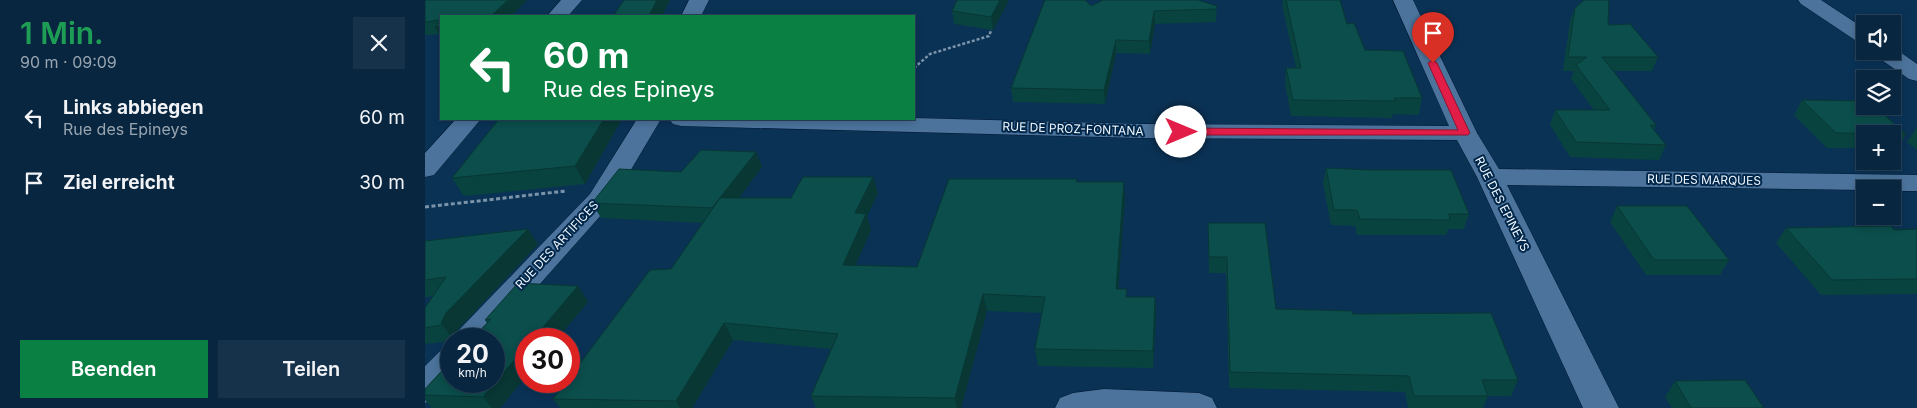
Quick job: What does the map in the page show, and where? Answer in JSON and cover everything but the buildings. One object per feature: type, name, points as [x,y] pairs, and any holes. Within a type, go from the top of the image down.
[{"type":"street","points":[[558,15],[571,0]]},
{"type":"street","points":[[692,15],[699,0]]},
{"type":"street","name":"RUE DES EPINEYS","points":[[1403,0],[1465,133],[1490,177],[1601,408]]},
{"type":"street","points":[[1808,0],[1856,32]]},
{"type":"street","points":[[1897,60],[1917,74]]},
{"type":"street","points":[[425,169],[468,120]]},
{"type":"street","name":"RUE DES ARTIFICES","points":[[481,328],[600,200],[648,120]]},
{"type":"street","name":"RUE DE PROZ-FONTANA","points":[[719,120],[1141,131],[1465,133]]},
{"type":"street","name":"RUE DES MARQUES","points":[[1490,177],[1917,183]]},
{"type":"street","points":[[425,389],[440,373]]},
{"type":"street","points":[[1073,408],[1089,404],[1124,404],[1199,408]]},
{"type":"path","points":[[915,67],[930,54],[989,36],[993,27]]},
{"type":"path","points":[[425,207],[609,186]]},
{"type":"route","points":[[1181,132],[1465,133],[1433,63]]}]
